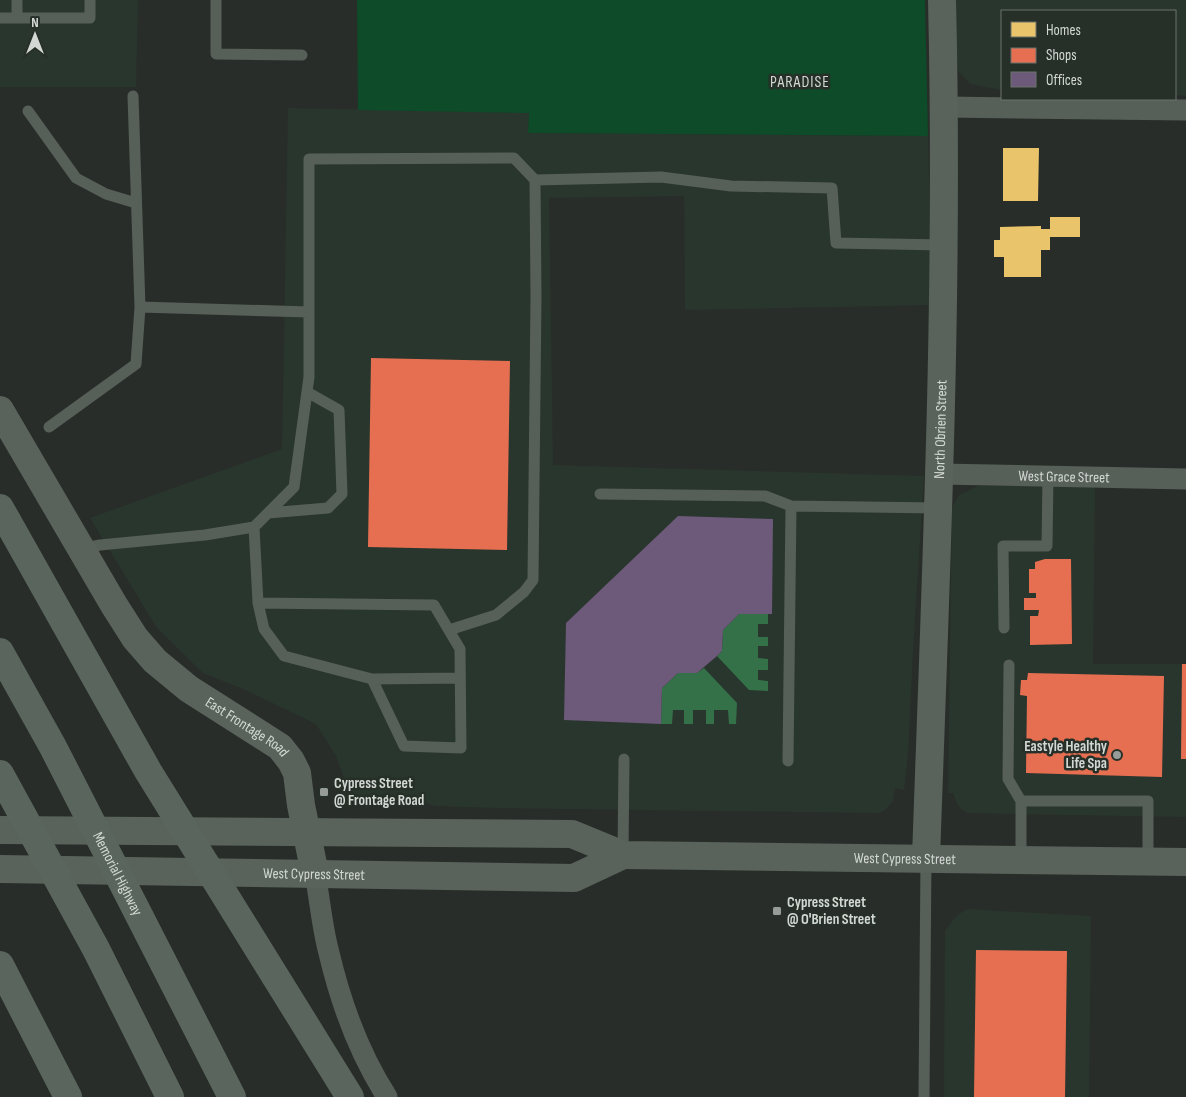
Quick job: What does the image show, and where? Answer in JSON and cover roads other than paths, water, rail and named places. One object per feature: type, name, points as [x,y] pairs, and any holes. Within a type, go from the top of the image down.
[{"type":"highway","points":[[0,508],[148,771],[350,1097]]},
{"type":"highway","name":"Memorial Highway","points":[[0,652],[53,747],[232,1097]]},
{"type":"highway","points":[[0,774],[96,948],[170,1097]]},
{"type":"highway","points":[[0,965],[68,1097]]},
{"type":"street","name":"North Obrien Street","points":[[926,858],[940,474],[945,108],[942,0]]},
{"type":"street","points":[[945,108],[1186,110]]},
{"type":"street","name":"East Frontage Road","points":[[0,410],[135,638],[155,661],[189,689],[280,748],[291,761],[297,773],[328,951],[341,1000],[373,1076],[387,1097]]},
{"type":"street","name":"West Grace Street","points":[[940,474],[1186,478]]},
{"type":"street","name":"West Cypress Street","points":[[0,830],[572,834],[623,855],[1186,862]]},
{"type":"street","name":"West Cypress Street","points":[[0,869],[574,878],[623,855]]},
{"type":"lane","points":[[17,0],[17,18]]},
{"type":"lane","points":[[0,18],[90,18],[90,0]]},
{"type":"lane","points":[[216,0],[216,54],[302,55]]},
{"type":"lane","points":[[49,427],[136,364],[140,307],[133,96]]},
{"type":"lane","points":[[28,111],[76,178],[106,194],[136,203]]},
{"type":"lane","points":[[81,549],[100,545],[206,535],[254,527],[294,487],[309,377],[309,159],[514,158],[535,180],[536,297],[533,580],[524,592],[496,615],[449,630]]},
{"type":"lane","points":[[535,180],[661,177],[731,186],[832,188],[836,243],[943,245]]},
{"type":"lane","points":[[140,307],[309,312]]},
{"type":"lane","points":[[268,513],[328,508],[342,494],[339,410],[307,392]]},
{"type":"lane","points":[[1004,628],[1003,546],[1048,546],[1048,476]]},
{"type":"lane","points":[[600,494],[765,496],[791,506],[939,508]]},
{"type":"lane","points":[[788,761],[791,506]]},
{"type":"lane","points":[[254,527],[258,603],[264,629],[284,656],[372,679],[460,678]]},
{"type":"lane","points":[[258,603],[434,605],[460,649],[460,748],[404,746],[372,679]]},
{"type":"lane","points":[[1009,665],[1008,779],[1022,801],[1021,860]]},
{"type":"lane","points":[[623,855],[624,759]]},
{"type":"lane","points":[[1022,801],[1148,801],[1148,862]]},
{"type":"lane","points":[[924,1097],[926,858]]},
{"type":"place","name":"Eastyle Healthy Life Spa","points":[[1117,755]]},
{"type":"place","name":"Cypress Street @ Frontage Road","points":[[324,792]]},
{"type":"place","name":"Cypress Street @ O'Brien Street","points":[[777,911]]},
{"type":"district","name":"PARADISE","points":[[800,82]]}]
